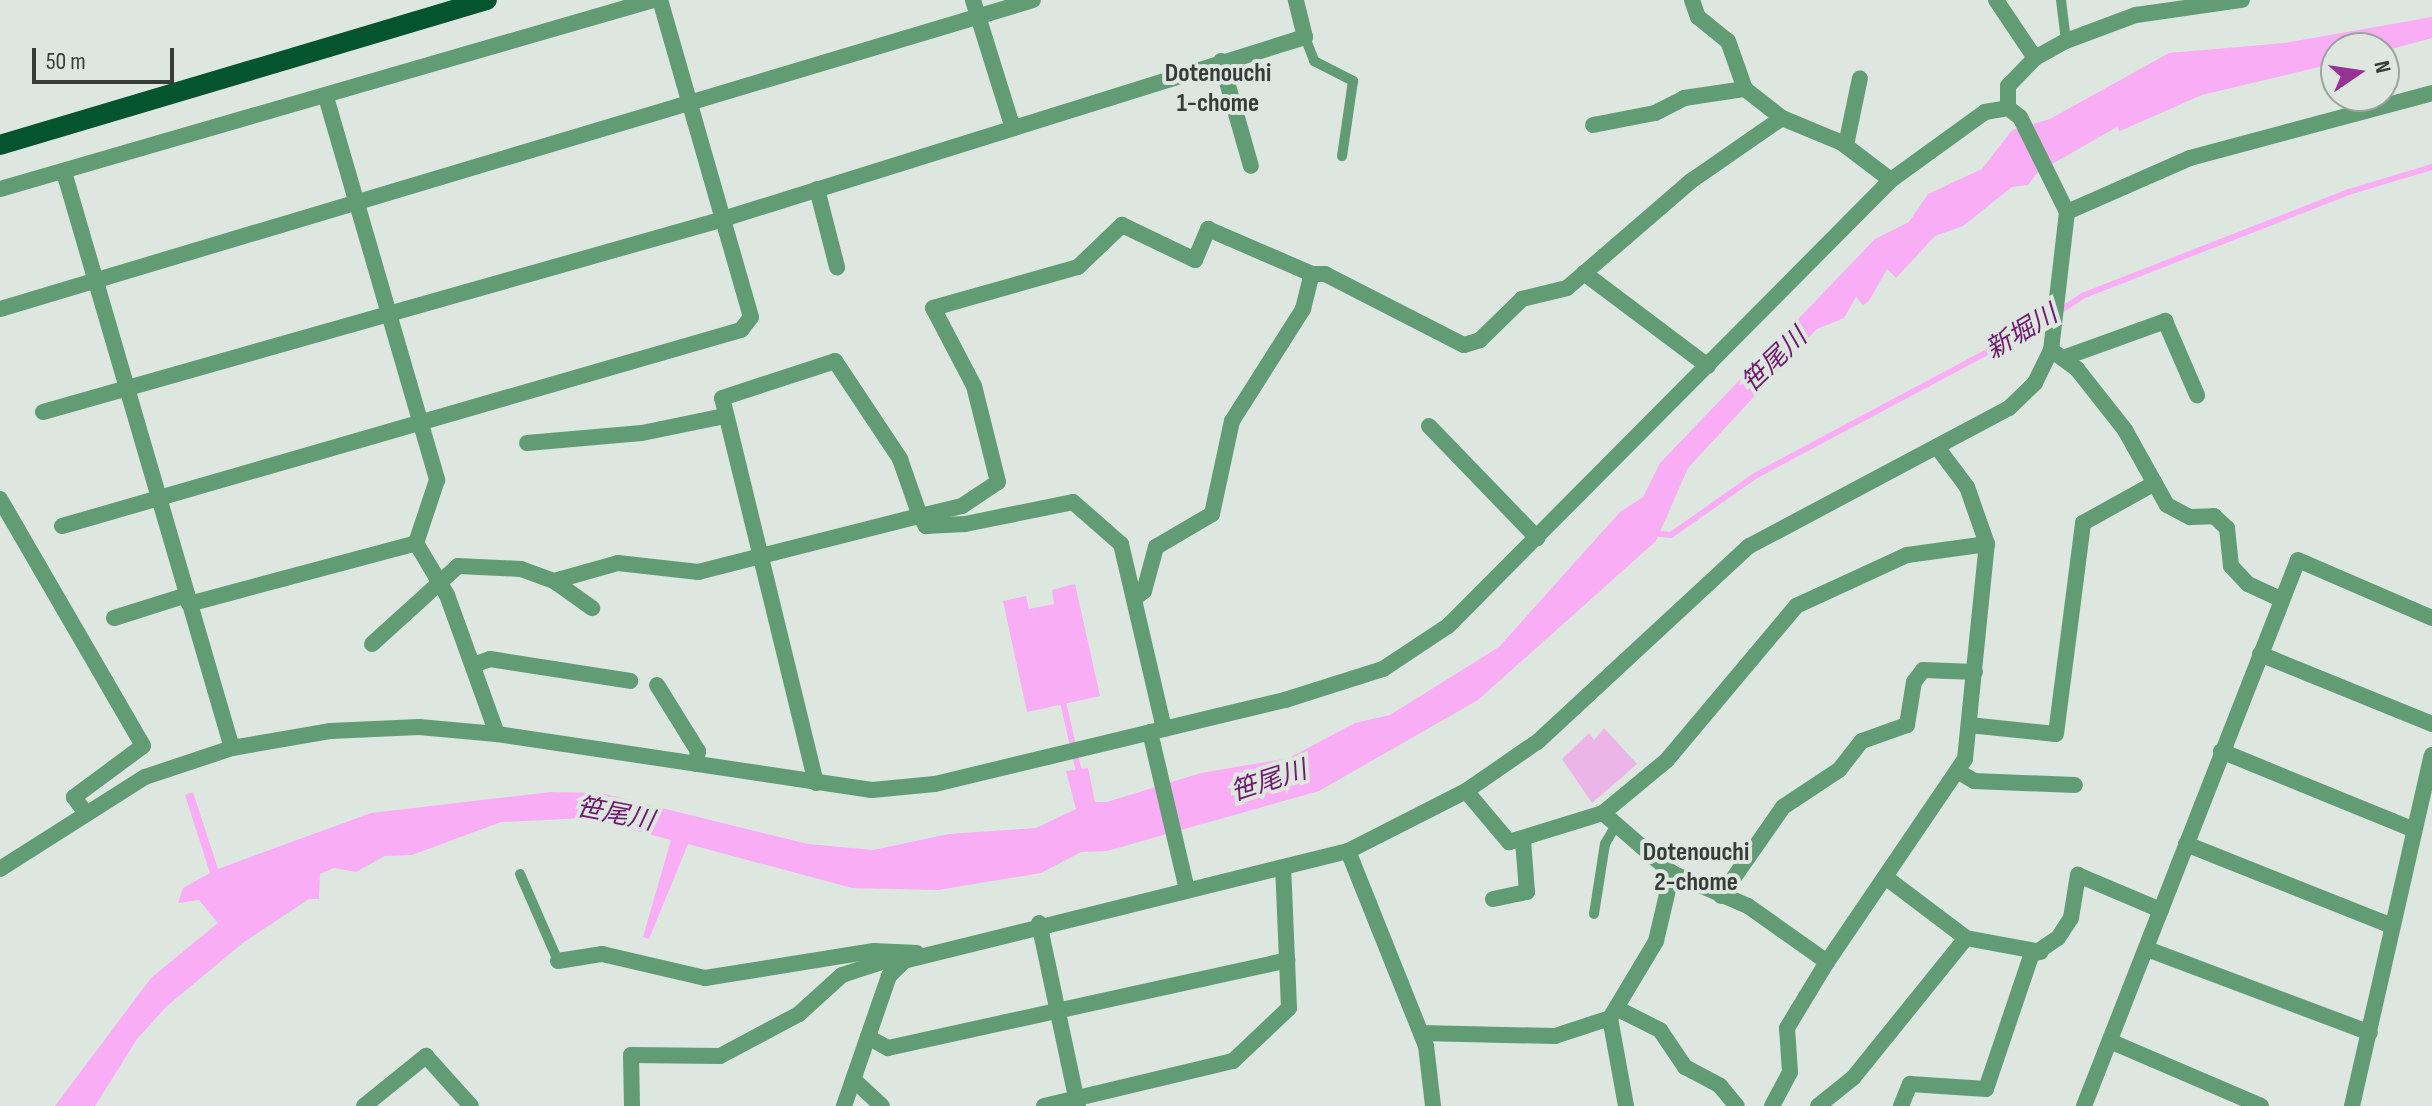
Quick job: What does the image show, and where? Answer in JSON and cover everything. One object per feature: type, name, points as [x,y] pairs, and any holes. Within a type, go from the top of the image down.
[{"type":"main road","points":[[0,145],[487,0]]},
{"type":"street","points":[[0,189],[653,0]]},
{"type":"street","points":[[62,526],[741,330],[751,317],[720,220],[660,0]]},
{"type":"street","points":[[973,0],[1012,125]]},
{"type":"street","points":[[0,309],[359,205],[1033,0]]},
{"type":"street","points":[[43,412],[720,220],[1012,125],[1305,37],[1296,0]]},
{"type":"street","points":[[1692,0],[1698,17],[1728,41],[1745,89],[1782,118],[1846,145],[1891,180]]},
{"type":"street","points":[[1996,0],[2035,58]]},
{"type":"street","points":[[632,1106],[631,1055],[720,1056],[799,1014],[842,975],[902,956],[1185,884],[1283,867],[1348,851],[1466,791],[1537,742],[1749,546],[2009,408],[2035,383],[2057,354],[2067,212],[2055,180],[2014,112],[2008,86],[2035,58],[2066,41],[2136,15],[2242,0]]},
{"type":"street","points":[[1221,61],[1251,166]]},
{"type":"street","points":[[1846,145],[1860,78]]},
{"type":"street","points":[[1593,125],[1655,113],[1692,96],[1745,89]]},
{"type":"street","points":[[2067,212],[2190,158],[2432,93]]},
{"type":"street","points":[[326,97],[437,480],[416,543]]},
{"type":"street","points":[[0,869],[84,811],[145,777],[232,748],[330,731],[419,727],[497,734],[872,790],[935,784],[1157,730],[1383,669],[1448,626],[1891,180],[1952,132],[1985,112],[2014,112]]},
{"type":"street","points":[[554,581],[618,563],[698,572],[763,553],[962,506],[998,482],[974,386],[933,308],[1078,267],[1122,225],[1195,260],[1208,229],[1312,274],[1325,274],[1464,345],[1480,340],[1522,299],[1567,288],[1691,181],[1782,118]]},
{"type":"street","points":[[64,172],[232,748]]},
{"type":"street","points":[[817,189],[837,267]]},
{"type":"street","points":[[1584,273],[1708,366]]},
{"type":"street","points":[[1134,599],[1144,591],[1156,547],[1212,514],[1232,421],[1303,309],[1312,274]]},
{"type":"street","points":[[2057,354],[2165,321],[2197,395]]},
{"type":"street","points":[[2057,354],[2125,430],[2167,505],[2190,517],[2214,516],[2227,528],[2231,566],[2248,584],[2280,599]]},
{"type":"street","points":[[816,783],[763,553],[722,398],[835,361],[900,459],[926,526],[965,524],[1073,502],[1121,544],[1157,730],[1155,754],[1185,884]]},
{"type":"street","points":[[527,443],[642,433],[725,416]]},
{"type":"street","points":[[1429,426],[1537,538]]},
{"type":"street","points":[[1772,1106],[1790,1072],[1787,1028],[1827,962],[1957,771],[1969,725],[1987,544],[1967,487],[1937,447]]},
{"type":"street","points":[[1969,725],[2056,734],[2083,523],[2155,483]]},
{"type":"street","points":[[0,499],[143,746],[74,797],[84,811]]},
{"type":"street","points":[[416,543],[438,578],[497,734]]},
{"type":"street","points":[[114,618],[416,543]]},
{"type":"street","points":[[1466,791],[1509,842],[1603,813],[1667,760],[1796,606],[1907,555],[1987,544]]},
{"type":"street","points":[[2084,1106],[2112,1042],[2221,751],[2298,560],[2432,618]]},
{"type":"street","points":[[372,644],[427,596],[438,578],[458,566],[484,565],[554,581],[592,608]]},
{"type":"street","points":[[2260,654],[2432,724]]},
{"type":"street","points":[[473,665],[490,659],[630,681]]},
{"type":"street","points":[[1721,896],[1783,807],[1839,770],[1862,741],[1907,725],[1914,682],[1923,670],[1975,672]]},
{"type":"street","points":[[657,685],[698,751],[696,764]]},
{"type":"street","points":[[2221,751],[2412,829]]},
{"type":"street","points":[[2352,1106],[2370,1033],[2390,925],[2432,755]]},
{"type":"street","points":[[1957,771],[1974,781],[2075,785]]},
{"type":"street","points":[[1603,813],[1672,873],[1748,906],[1827,962]]},
{"type":"street","points":[[1493,899],[1527,892],[1523,840]]},
{"type":"street","points":[[2186,844],[2390,925]]},
{"type":"street","points":[[1348,851],[1421,1033],[1432,1071],[1433,1106]]},
{"type":"street","points":[[1044,1106],[1077,1103],[1233,1061],[1289,1008],[1283,867]]},
{"type":"street","points":[[1626,1106],[1614,1013],[1656,941],[1672,873]]},
{"type":"street","points":[[1901,1106],[1910,1084],[1986,1089],[2031,956],[2041,952],[2071,918],[2078,875],[2161,910]]},
{"type":"street","points":[[1885,877],[1966,938],[2041,952]]},
{"type":"street","points":[[1039,923],[1077,1103]]},
{"type":"street","points":[[1818,1106],[1853,1078],[1966,938]]},
{"type":"street","points":[[2147,949],[2370,1033]]},
{"type":"street","points":[[558,961],[602,954],[705,978],[874,951],[902,956]]},
{"type":"street","points":[[844,1106],[889,976],[922,952]]},
{"type":"street","points":[[868,1037],[888,1048],[1287,960]]},
{"type":"street","points":[[1421,1033],[1555,1036],[1614,1013],[1660,1030],[1685,1067],[1720,1086],[1737,1106]]},
{"type":"street","points":[[2112,1042],[2261,1106]]},
{"type":"street","points":[[364,1106],[426,1056],[471,1106]]},
{"type":"street","points":[[854,1080],[882,1106]]},
{"type":"lane","points":[[2061,0],[2066,41]]},
{"type":"lane","points":[[1305,37],[1314,61],[1353,81],[1342,156]]},
{"type":"lane","points":[[1594,914],[1605,844],[1616,825]]},
{"type":"lane","points":[[520,874],[558,961]]},
{"type":"shaded area","points":[[1604,728],[1637,764],[1592,803],[1562,759],[1589,733],[1594,740]]},
{"type":"water","points":[[2432,17],[2432,38],[2400,47],[2400,32],[2347,32]]},
{"type":"water","name":"笹尾川","points":[[2320,37],[2320,67],[2202,95],[2120,131],[2117,127],[2038,172],[2028,185],[2012,187],[1963,226],[1935,236],[1896,278],[1887,269],[1869,301],[1863,305],[1856,297],[1844,318],[1817,329],[1688,468],[1656,541],[1478,700],[1319,791],[1107,851],[1081,852],[1041,873],[938,890],[852,888],[688,844],[649,939],[643,937],[671,840],[587,818],[501,822],[412,855],[385,856],[356,872],[334,868],[320,874],[319,899],[309,899],[244,942],[167,1006],[137,1039],[95,1106],[55,1106],[151,978],[218,923],[199,900],[178,903],[183,888],[210,873],[185,795],[193,792],[218,869],[371,813],[551,792],[601,793],[808,844],[873,850],[949,834],[1036,828],[1076,809],[1066,771],[1088,768],[1095,802],[1107,802],[1201,773],[1289,758],[1355,723],[1390,715],[1499,647],[1620,512],[1643,497],[1660,463],[1875,239],[1909,222],[1928,194],[1982,169],[2012,130],[2050,119],[2169,53],[2285,43]]},
{"type":"water","points":[[1075,584],[1100,696],[1027,712],[1003,601],[1026,596],[1029,609],[1054,604],[1052,590]]},
{"type":"waterway","name":"新堀川","points":[[2060,311],[2082,296],[2349,192],[2432,167]]},
{"type":"waterway","name":"新堀川","points":[[1652,533],[1671,535],[1755,476],[2051,318]]},
{"type":"waterway","points":[[1063,702],[1080,776]]},
{"type":"district","name":"Dotenouchi 1-chome","points":[[1218,89]]},
{"type":"district","name":"Dotenouchi 2-chome","points":[[1696,868]]}]
